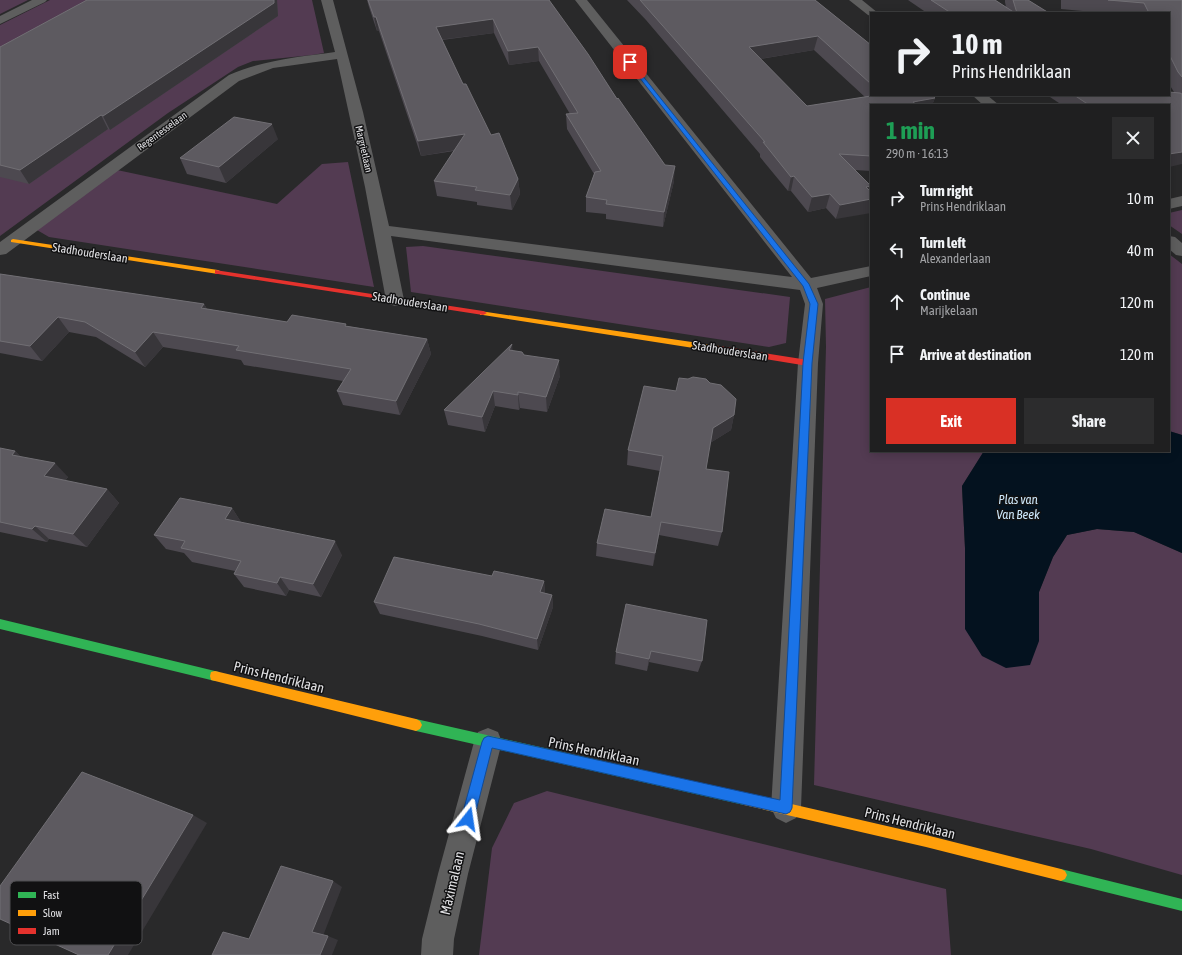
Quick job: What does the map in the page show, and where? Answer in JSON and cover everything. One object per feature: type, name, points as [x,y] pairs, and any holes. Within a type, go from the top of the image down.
[{"type":"street","points":[[0,20],[41,0]]},
{"type":"street","name":"Margrietlaan","points":[[327,0],[342,55],[382,230],[395,300]]},
{"type":"street","points":[[581,0],[807,285],[814,304],[808,363],[786,808]]},
{"type":"street","points":[[855,0],[871,12]]},
{"type":"street","name":"Regentesselaan","points":[[0,250],[234,78],[261,66],[342,55]]},
{"type":"street","points":[[980,96],[991,104]]},
{"type":"street","points":[[1170,204],[1182,201]]},
{"type":"street","points":[[382,230],[807,285],[870,271]]},
{"type":"street","name":"Stadhouderslaan","points":[[13,241],[808,363]]},
{"type":"street","points":[[1170,242],[1182,251]]},
{"type":"street","name":"Prins Hendriklaan","points":[[0,624],[488,742],[786,808],[1182,905]]},
{"type":"street","name":"Máximalaan","points":[[437,955],[438,939],[453,874],[488,742]]},
{"type":"shaded area","points":[[0,0],[28,0],[0,14]]},
{"type":"shaded area","points":[[50,0],[312,0],[324,53],[253,61],[238,67],[168,113],[0,236],[0,25]]},
{"type":"shaded area","points":[[348,162],[374,287],[49,237],[37,230],[117,170],[277,204],[322,164]]},
{"type":"shaded area","points":[[1182,210],[1182,234],[1170,226],[1170,213]]},
{"type":"shaded area","points":[[423,246],[790,297],[786,343],[769,347],[411,292],[406,247]]},
{"type":"shaded area","points":[[1170,255],[1182,264],[1182,435],[1170,431]]},
{"type":"shaded area","points":[[870,287],[870,452],[983,452],[962,486],[965,548],[1039,641],[1039,592],[1053,557],[1067,535],[1097,529],[1134,532],[1182,553],[1182,875],[1091,849],[814,785],[826,347],[825,299]]},
{"type":"shaded area","points":[[547,791],[946,889],[951,955],[479,955],[492,848],[514,803]]},
{"type":"water","name":"Plas van Van Beek","points":[[1170,431],[1182,435],[1182,553],[1134,532],[1097,529],[1067,535],[1053,557],[1039,592],[1039,641],[1030,665],[1006,668],[982,656],[965,629],[965,548],[962,486],[983,452],[1170,452]]},
{"type":"building","points":[[87,0],[274,0],[274,3],[103,116],[101,115],[20,170],[0,165],[0,47]]},
{"type":"building","points":[[368,0],[549,0],[588,54],[617,99],[618,98],[665,165],[675,166],[664,212],[606,204],[607,200],[586,197],[595,172],[601,171],[566,114],[578,113],[538,47],[508,51],[493,19],[436,27],[463,84],[466,84],[491,135],[499,133],[518,179],[510,195],[475,190],[477,187],[434,181],[465,134],[418,141],[376,17],[374,17]]},
{"type":"building","points":[[640,0],[815,0],[870,44],[870,83],[818,36],[749,47],[807,106],[871,96],[933,96],[935,98],[913,102],[916,104],[870,104],[870,156],[839,154],[870,185],[866,187],[870,191],[870,199],[840,205],[830,194],[812,197],[794,176],[791,177],[763,142],[765,142]]},
{"type":"building","points":[[931,0],[995,0],[1013,12],[949,12]]},
{"type":"building","points":[[1013,0],[1028,0],[1047,12],[1017,12]]},
{"type":"building","points":[[1108,0],[1182,0],[1182,77],[1170,56],[1170,12],[1148,12],[1144,3]]},
{"type":"building","points":[[1170,92],[1182,94],[1182,152],[1170,154],[1170,104],[1088,104],[1076,96],[1170,96]]},
{"type":"building","points":[[234,117],[272,124],[219,167],[180,158]]},
{"type":"building","points":[[0,274],[204,304],[201,308],[287,322],[292,315],[346,324],[345,326],[427,339],[396,401],[337,391],[351,369],[236,350],[239,346],[153,332],[135,352],[85,322],[58,317],[30,346],[0,341]]},
{"type":"building","points":[[512,344],[509,350],[522,352],[524,355],[559,360],[546,397],[518,392],[518,395],[493,391],[482,417],[444,410]]},
{"type":"building","points":[[693,377],[706,379],[710,383],[721,385],[736,399],[734,415],[713,428],[706,469],[729,472],[722,532],[661,522],[655,553],[597,543],[605,509],[651,517],[663,456],[628,450],[644,386],[676,391],[679,378],[688,379]]},
{"type":"building","points":[[0,448],[15,451],[12,455],[55,463],[44,476],[107,489],[73,534],[35,526],[32,529],[0,522]]},
{"type":"building","points":[[180,498],[232,508],[225,519],[335,541],[313,584],[280,577],[277,583],[234,574],[241,561],[181,548],[185,541],[154,535]]},
{"type":"building","points":[[394,557],[492,576],[494,571],[544,581],[540,592],[552,595],[537,639],[479,624],[374,602]]},
{"type":"building","points":[[626,604],[707,620],[702,661],[651,651],[649,659],[616,652]]},
{"type":"building","points":[[82,772],[193,815],[142,899],[142,881],[10,881],[10,924],[0,919],[0,886]]},
{"type":"building","points":[[281,866],[333,881],[312,932],[328,936],[320,955],[212,955],[223,932],[249,939]]},
{"type":"building","points":[[57,945],[114,945],[108,955],[79,955]]},
{"type":"traffic: fast","points":[[0,624],[215,676]]},
{"type":"traffic: fast","points":[[416,725],[744,799]]},
{"type":"traffic: fast","points":[[1061,875],[1182,905]]},
{"type":"traffic: slow","points":[[13,241],[218,272]]},
{"type":"traffic: slow","points":[[483,313],[719,349]]},
{"type":"traffic: slow","points":[[215,676],[416,725]]},
{"type":"traffic: slow","points":[[744,799],[926,841],[1061,875]]},
{"type":"traffic: jam","points":[[218,272],[483,313]]},
{"type":"traffic: jam","points":[[719,349],[808,363]]},
{"type":"route","points":[[468,819],[488,742],[786,808],[808,363],[814,304],[807,285],[630,62]]}]
